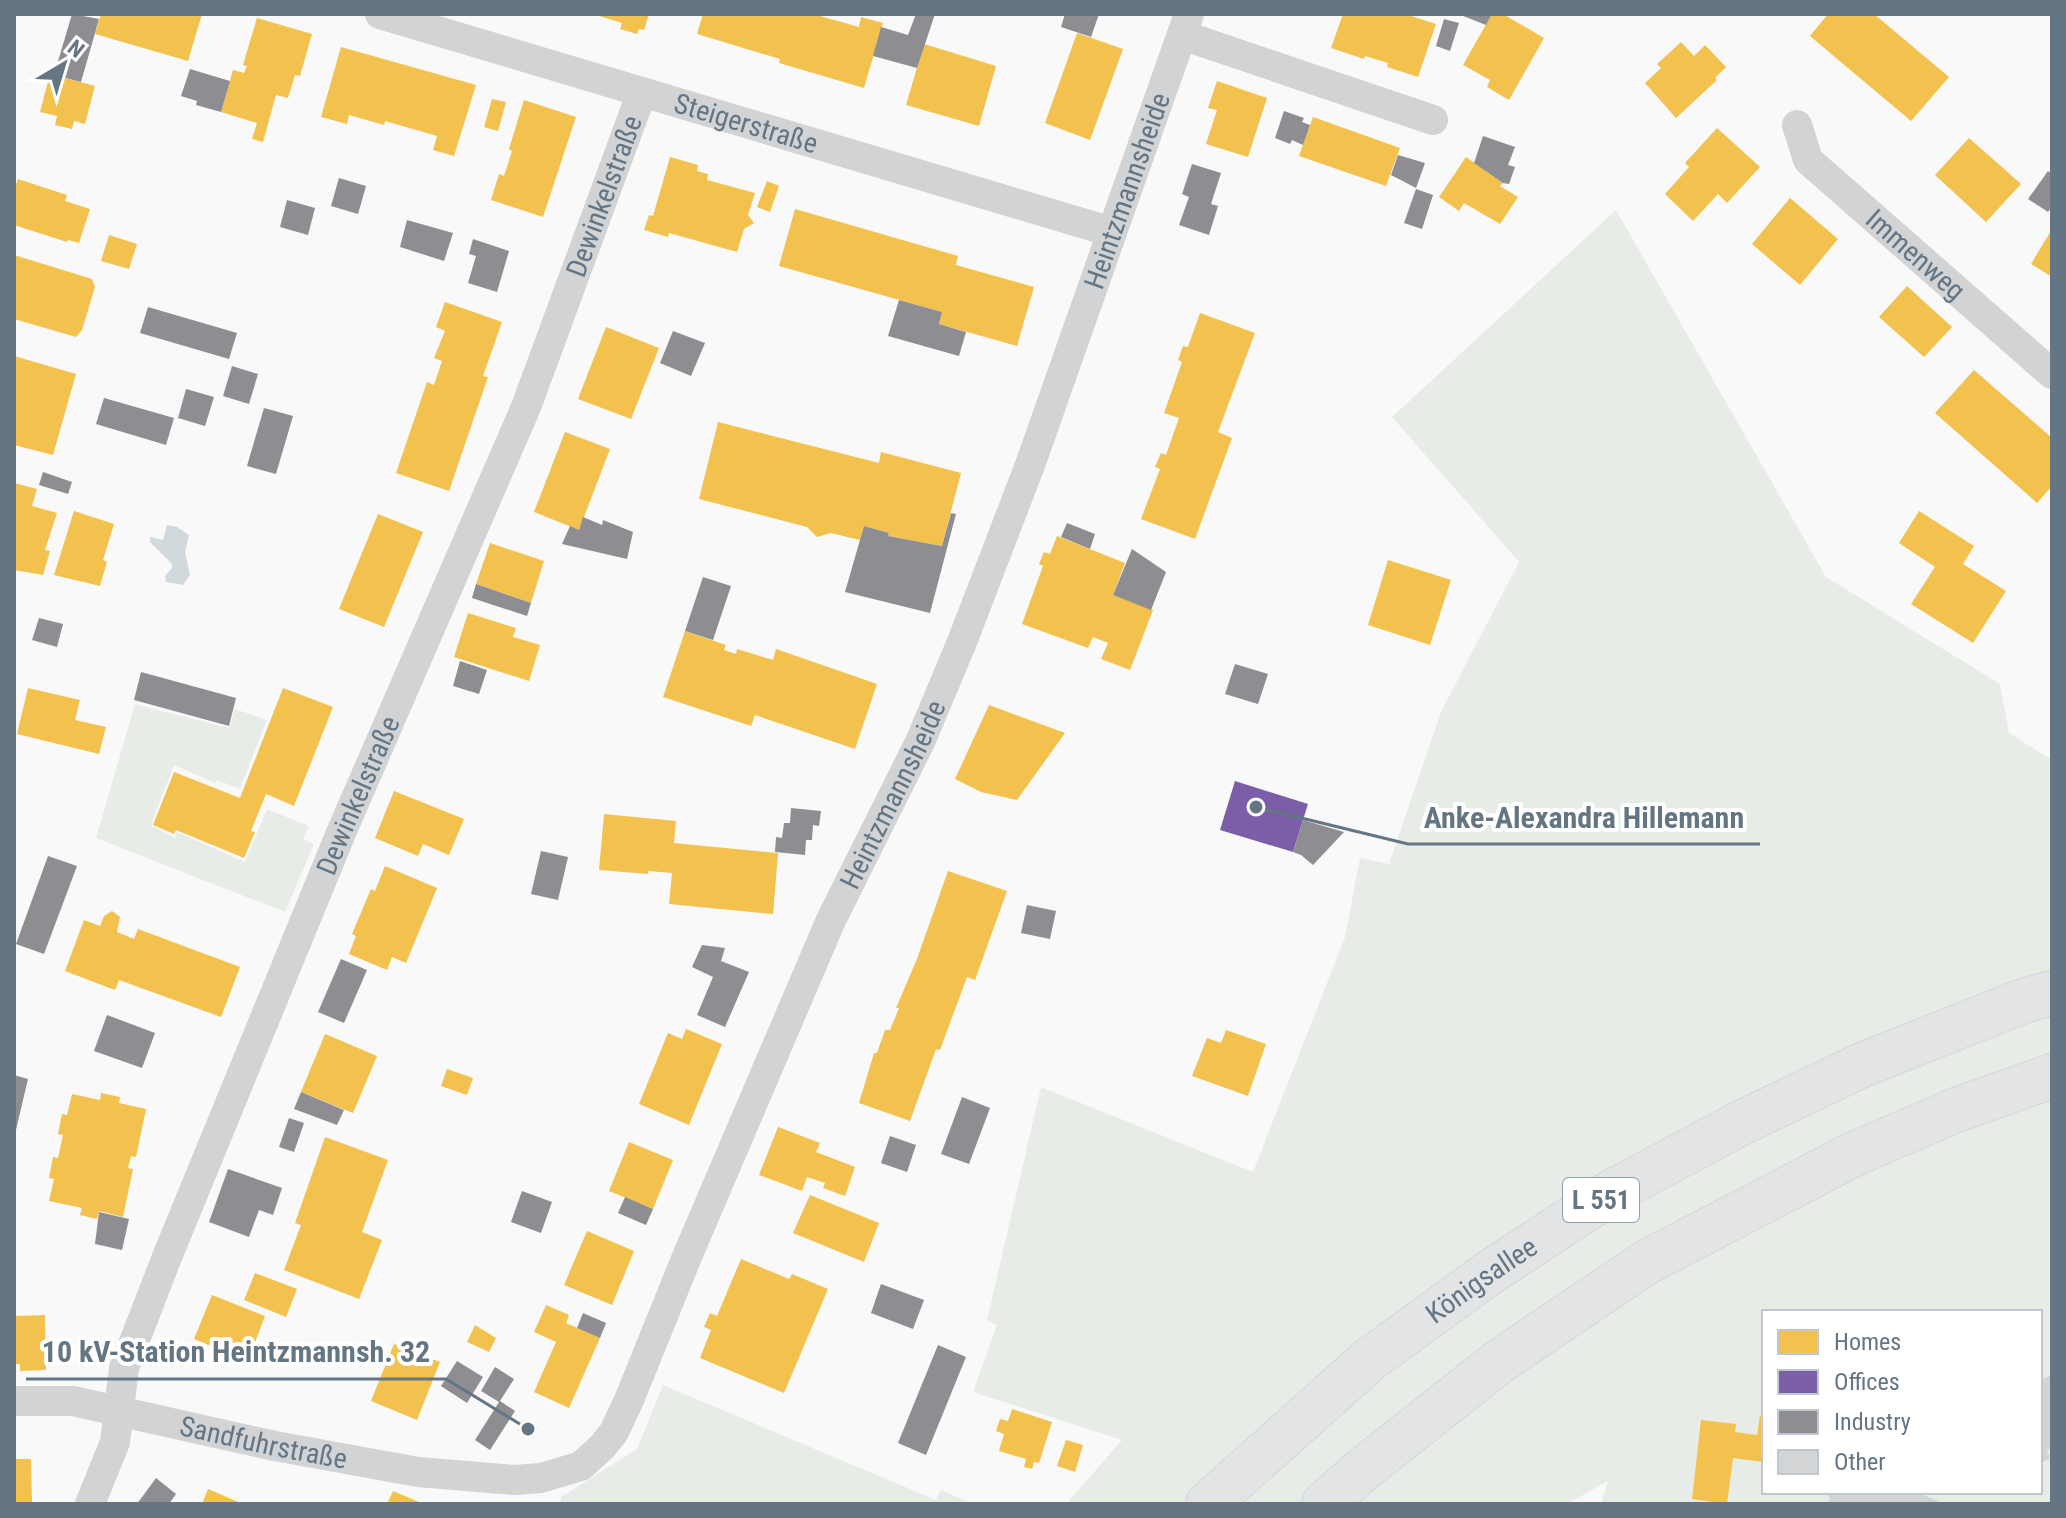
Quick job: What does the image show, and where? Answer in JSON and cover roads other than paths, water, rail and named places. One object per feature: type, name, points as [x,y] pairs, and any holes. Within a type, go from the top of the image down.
[{"type":"main road","name":"Königsallee","points":[[1208,1504],[1369,1360],[1489,1273],[1612,1192],[1741,1123],[1862,1065],[2026,1000],[2052,993]]},
{"type":"main road","name":"L 551","points":[[1324,1504],[1362,1470],[1500,1361],[1647,1262],[1854,1154],[1956,1110],[2052,1076]]},
{"type":"street","name":"Steigerstraße","points":[[380,14],[1112,232]]},
{"type":"street","name":"Heintzmannsheide","points":[[514,1480],[552,1476],[581,1466],[608,1439],[624,1411],[825,934],[920,742],[962,642],[1004,534],[1185,24],[1433,120]]},
{"type":"street","name":"Dewinkelstraße","points":[[90,1504],[115,1442],[124,1368],[167,1257],[341,833],[526,407],[642,92]]},
{"type":"street","name":"Immenweg","points":[[1797,125],[1808,160],[2052,374]]},
{"type":"street","name":"Sandfuhrstraße","points":[[14,1401],[73,1401],[275,1446],[418,1472],[514,1480]]},
{"type":"place","name":"Anke-Alexandra Hillemann","points":[[1256,807]]},
{"type":"place","name":"10 kV-Station Heintzmannsh. 32","points":[[528,1429]]}]
